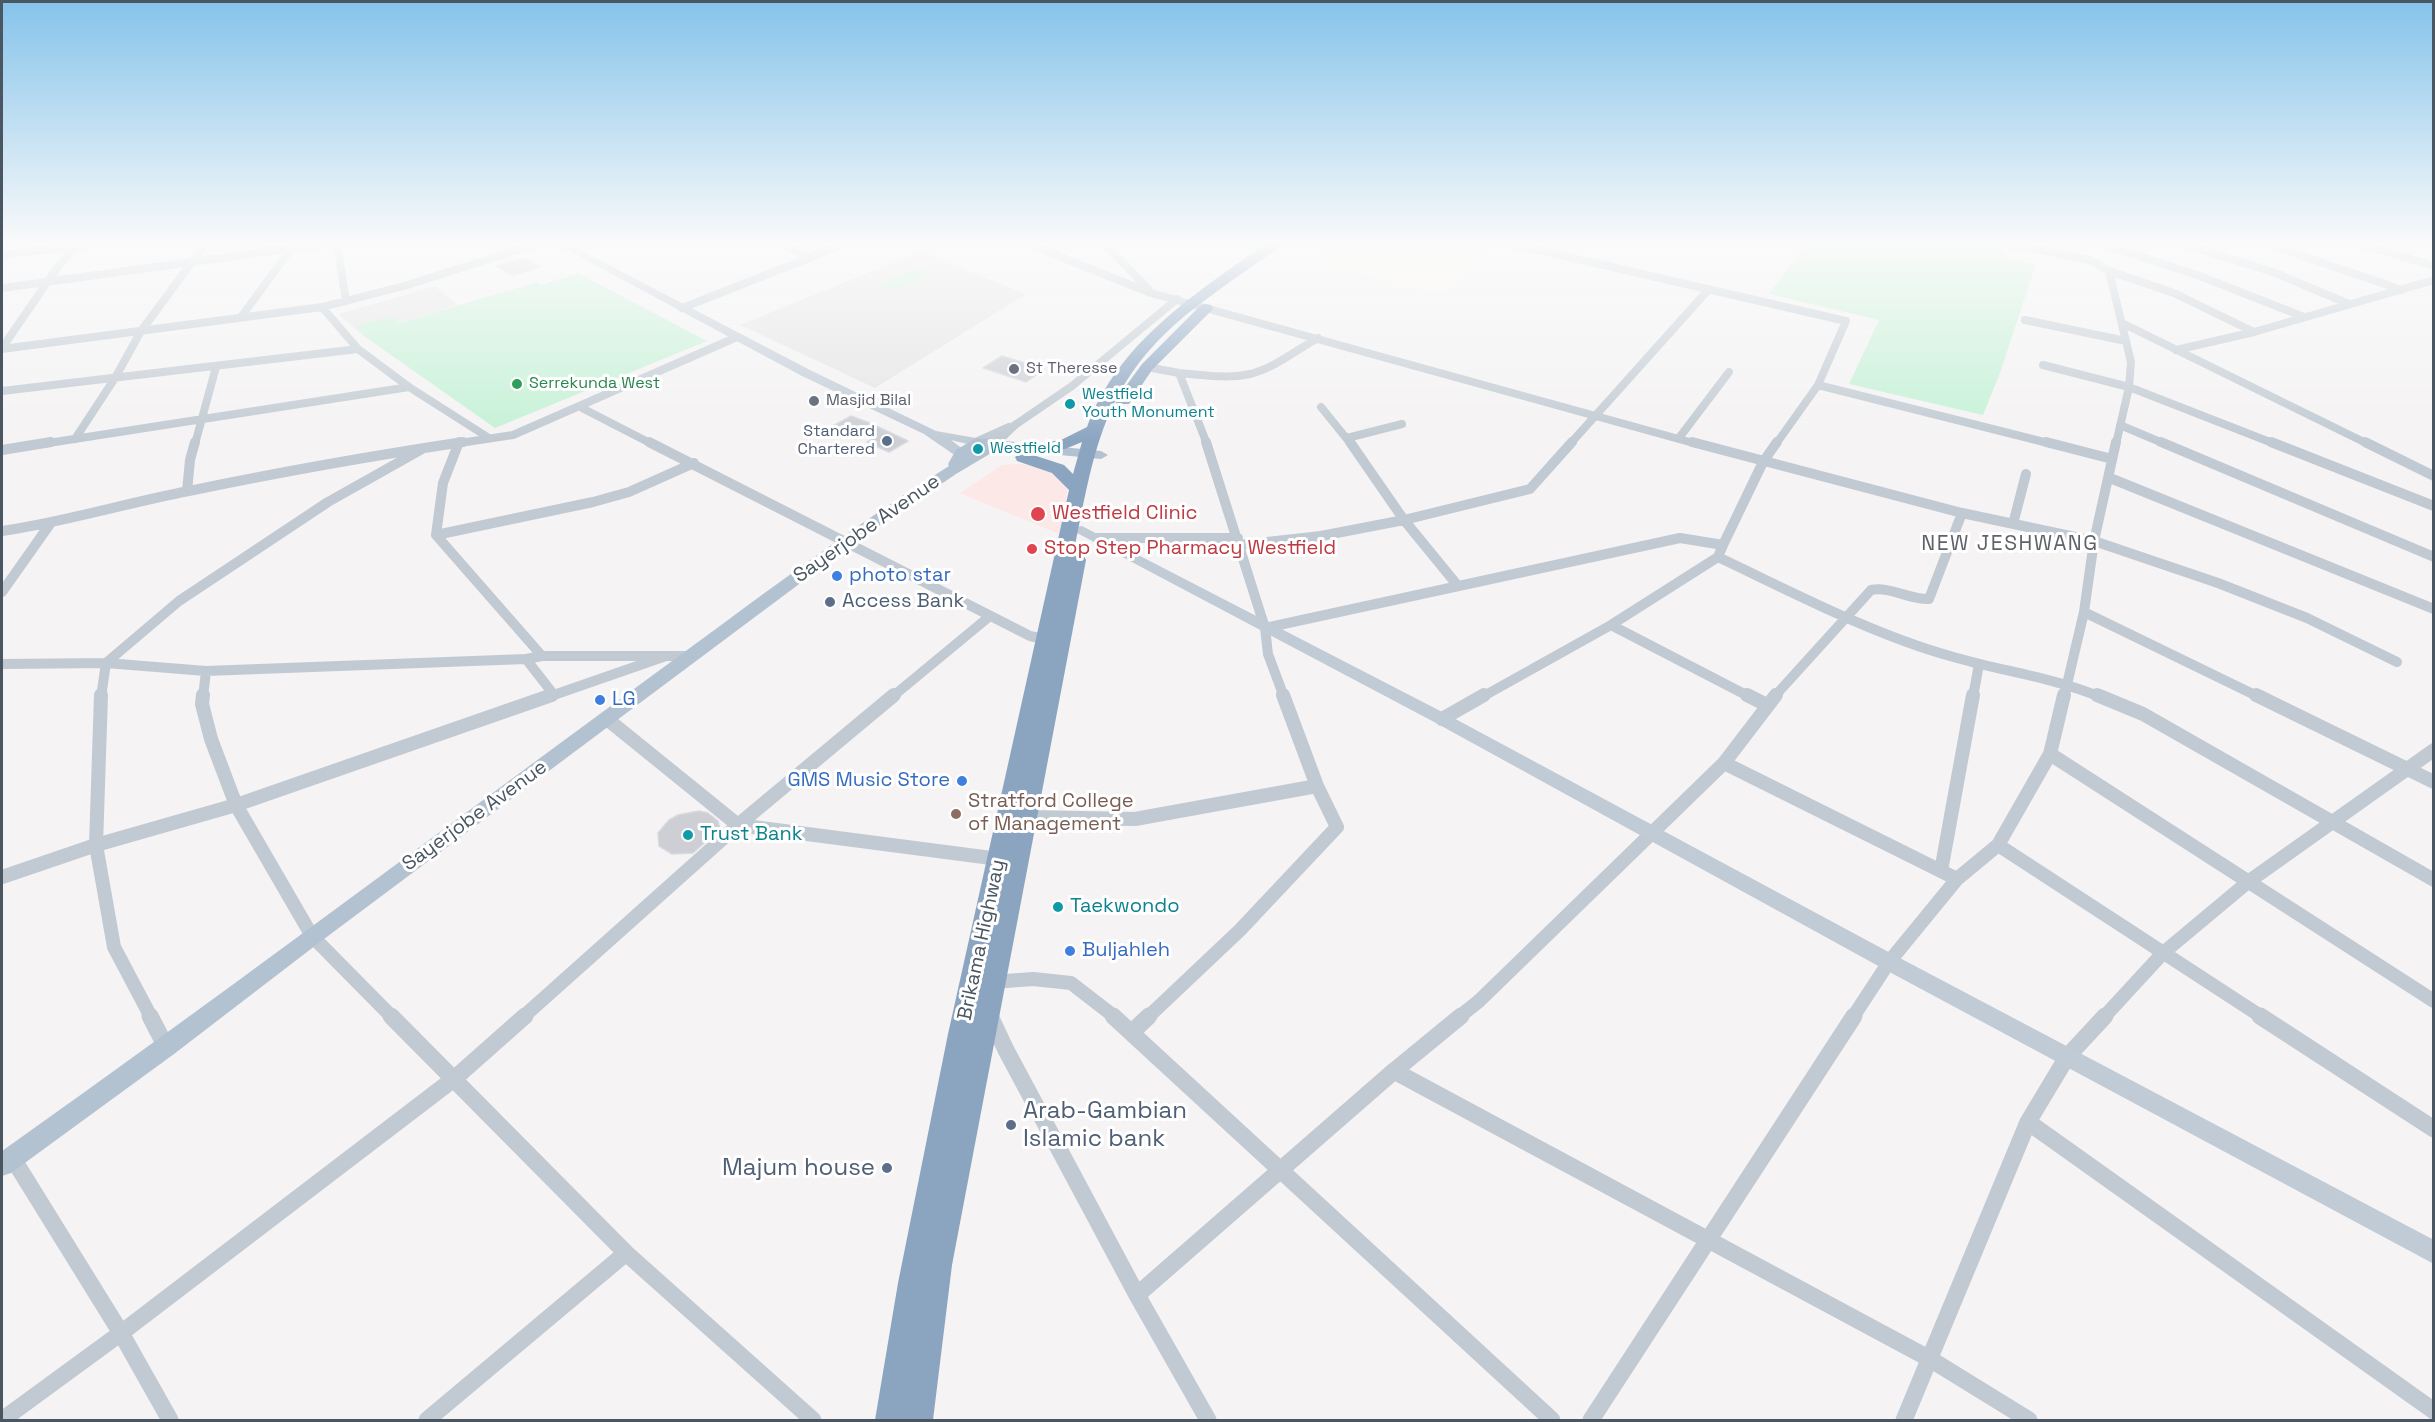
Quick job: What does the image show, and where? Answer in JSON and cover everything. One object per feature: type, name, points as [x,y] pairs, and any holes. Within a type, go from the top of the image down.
[{"type":"highway","points":[[1092,458],[1095,430],[1106,401],[1123,374],[1153,338],[1194,309]]},
{"type":"highway","points":[[1092,458],[1133,384],[1196,309]]},
{"type":"highway","points":[[1026,453],[1065,444],[1095,430]]},
{"type":"highway","points":[[1026,453],[1058,469],[1078,489]]},
{"type":"highway","name":"Brikama Highway","points":[[916,1420],[937,1265],[1026,817],[1078,489],[1092,458]]},
{"type":"highway","name":"Brikama Highway","points":[[891,1420],[915,1271],[961,1034],[999,859],[1053,640],[1090,534],[1092,458]]},
{"type":"main road","points":[[994,445],[1026,453]]},
{"type":"main road","name":"Sayerjobe Avenue","points":[[7,1161],[166,1047],[312,936],[845,543],[951,471],[977,449],[994,445]]},
{"type":"main road","points":[[961,453],[977,449],[1092,458]]},
{"type":"main road","name":"Sayerjobe Avenue","points":[[951,471],[961,453]]},
{"type":"street","points":[[2,349],[30,309]]},
{"type":"street","points":[[75,439],[115,378],[141,331],[157,309]]},
{"type":"street","points":[[241,317],[247,309]]},
{"type":"street","points":[[2,349],[303,309]]},
{"type":"street","points":[[324,309],[358,349],[409,387],[489,438]]},
{"type":"street","points":[[684,309],[928,431],[977,449],[1072,386],[1164,309]]},
{"type":"street","points":[[1211,309],[1763,462],[1962,513],[2094,541],[2218,583],[2307,618],[2397,662]]},
{"type":"street","points":[[1090,534],[1239,542],[1321,536],[1404,520],[1530,489],[1691,309]]},
{"type":"street","points":[[1442,719],[1611,625],[1720,551],[1763,462],[1818,385],[1846,321],[1796,309]]},
{"type":"street","points":[[1591,1420],[1709,1242],[1889,962],[1958,879],[1998,845],[2050,754],[2084,612],[2094,541],[2129,387],[2131,362],[2119,309]]},
{"type":"street","points":[[2208,309],[2254,332]]},
{"type":"street","points":[[2287,309],[2304,316]]},
{"type":"street","points":[[2176,350],[2254,332],[2329,309]]},
{"type":"street","points":[[2025,320],[2126,341]]},
{"type":"street","points":[[2122,323],[2433,476]]},
{"type":"street","points":[[2,531],[50,524],[187,491],[424,448],[513,435],[737,337]]},
{"type":"street","points":[[1148,367],[1179,373],[1223,377],[1245,375],[1262,370],[1318,338]]},
{"type":"street","points":[[2,391],[358,349]]},
{"type":"street","points":[[2043,366],[2129,387],[2433,506]]},
{"type":"street","points":[[187,491],[190,460],[216,367]]},
{"type":"street","points":[[1678,438],[1729,372]]},
{"type":"street","points":[[1132,1032],[1240,930],[1337,827],[1317,786],[1268,654],[1265,628],[1219,477],[1179,373]]},
{"type":"street","points":[[1818,385],[2112,459]]},
{"type":"street","points":[[2,450],[202,421],[409,387]]},
{"type":"street","points":[[580,407],[1030,636],[1053,640]]},
{"type":"street","points":[[1321,407],[1347,438],[1404,520],[1458,586]]},
{"type":"street","points":[[994,445],[1015,424]]},
{"type":"street","points":[[1347,438],[1402,424]]},
{"type":"street","points":[[2120,425],[2433,557]]},
{"type":"street","points":[[928,431],[961,453]]},
{"type":"street","points":[[459,442],[444,483],[436,535],[486,595],[542,656]]},
{"type":"street","points":[[166,1047],[114,948],[96,845],[99,708],[106,663],[179,601],[328,502],[424,448]]},
{"type":"street","points":[[436,535],[593,502],[629,492],[694,463]]},
{"type":"street","points":[[2013,524],[2026,474]]},
{"type":"street","points":[[2109,478],[2433,609]]},
{"type":"street","points":[[1137,1295],[1394,1071],[1479,1001],[1724,763],[1767,705],[1871,590],[1876,588],[1921,600],[1929,599],[1962,513]]},
{"type":"street","points":[[2,592],[50,524]]},
{"type":"street","points":[[1090,534],[1442,719],[2067,1058],[2433,1253]]},
{"type":"street","points":[[1265,628],[1680,538],[1720,551],[1848,618],[1979,664],[2068,684],[2144,714],[2433,880]]},
{"type":"street","points":[[2084,612],[2433,782]]},
{"type":"street","points":[[2,1420],[121,1333],[455,1078],[738,825],[990,616]]},
{"type":"street","points":[[1611,625],[1698,672],[1767,705]]},
{"type":"street","points":[[2,664],[106,663],[206,671],[526,659],[542,656],[694,656]]},
{"type":"street","points":[[2,877],[96,845],[236,805],[666,656]]},
{"type":"street","points":[[526,659],[554,695]]},
{"type":"street","points":[[1941,871],[1979,664]]},
{"type":"street","points":[[206,671],[202,704],[211,739],[236,805],[312,936],[626,1252],[813,1420]]},
{"type":"street","points":[[607,719],[738,825],[999,859]]},
{"type":"street","points":[[1904,1420],[2028,1122],[2067,1058],[2163,953],[2248,882],[2433,750]]},
{"type":"street","points":[[2050,754],[2433,1000]]},
{"type":"street","points":[[1724,763],[1958,879]]},
{"type":"street","points":[[1026,817],[1135,819],[1317,786]]},
{"type":"street","points":[[1998,845],[2433,1129]]},
{"type":"street","points":[[992,982],[1033,979],[1071,983],[1132,1032],[1280,1172],[1552,1420]]},
{"type":"street","points":[[987,1009],[1006,1050],[1137,1295],[1208,1420]]},
{"type":"street","points":[[1394,1071],[1930,1359],[2029,1420]]},
{"type":"street","points":[[2028,1122],[2433,1411]]},
{"type":"street","points":[[7,1161],[121,1333],[170,1420]]},
{"type":"street","points":[[427,1420],[626,1252]]},
{"type":"shaded area","points":[[355,309],[443,309],[361,334],[339,314]]},
{"type":"shaded area","points":[[778,309],[1001,309],[875,388],[740,325]]},
{"type":"shaded area","name":"Westfield Clinic","points":[[1002,465],[1037,466],[1053,472],[1068,483],[1062,535],[960,493]]},
{"type":"green space","name":"Serrekunda West","points":[[445,309],[647,309],[707,341],[495,428],[361,334],[370,330],[363,332],[355,326],[393,316],[399,323]]},
{"type":"green space","points":[[1834,309],[2021,309],[1983,415],[1849,384],[1879,320]]},
{"type":"building","name":"St Theresse","points":[[1002,356],[1045,369],[1026,382],[983,368]]},
{"type":"building","points":[[851,416],[908,441],[889,452],[867,442],[873,439],[833,426]]},
{"type":"building","name":"Trust Bank","points":[[699,811],[708,813],[718,821],[720,829],[693,853],[672,854],[659,846],[658,833],[669,820],[678,815]]},
{"type":"place","name":"St Theresse","points":[[1014,369]]},
{"type":"place","name":"Serrekunda West","points":[[517,384]]},
{"type":"place","name":"Masjid Bilal","points":[[814,401]]},
{"type":"place","name":"Westfield Youth Monument","points":[[1070,404]]},
{"type":"place","name":"Standard Chartered","points":[[887,441]]},
{"type":"place","name":"Westfield","points":[[978,449]]},
{"type":"place","name":"Westfield Clinic","points":[[1038,514]]},
{"type":"place","name":"Stop Step Pharmacy Westfield","points":[[1032,549]]},
{"type":"place","name":"photo star","points":[[837,576]]},
{"type":"place","name":"Access Bank","points":[[830,602]]},
{"type":"place","name":"LG","points":[[600,700]]},
{"type":"place","name":"GMS Music Store","points":[[962,781]]},
{"type":"place","name":"Stratford College of Management","points":[[956,814]]},
{"type":"place","name":"Trust Bank","points":[[688,835]]},
{"type":"place","name":"Taekwondo","points":[[1058,907]]},
{"type":"place","name":"Buljahleh","points":[[1070,951]]},
{"type":"place","name":"Arab-Gambian Islamic bank","points":[[1011,1125]]},
{"type":"place","name":"Majum house","points":[[887,1168]]},
{"type":"district","name":"NEW JESHWANG","points":[[2010,544]]}]
